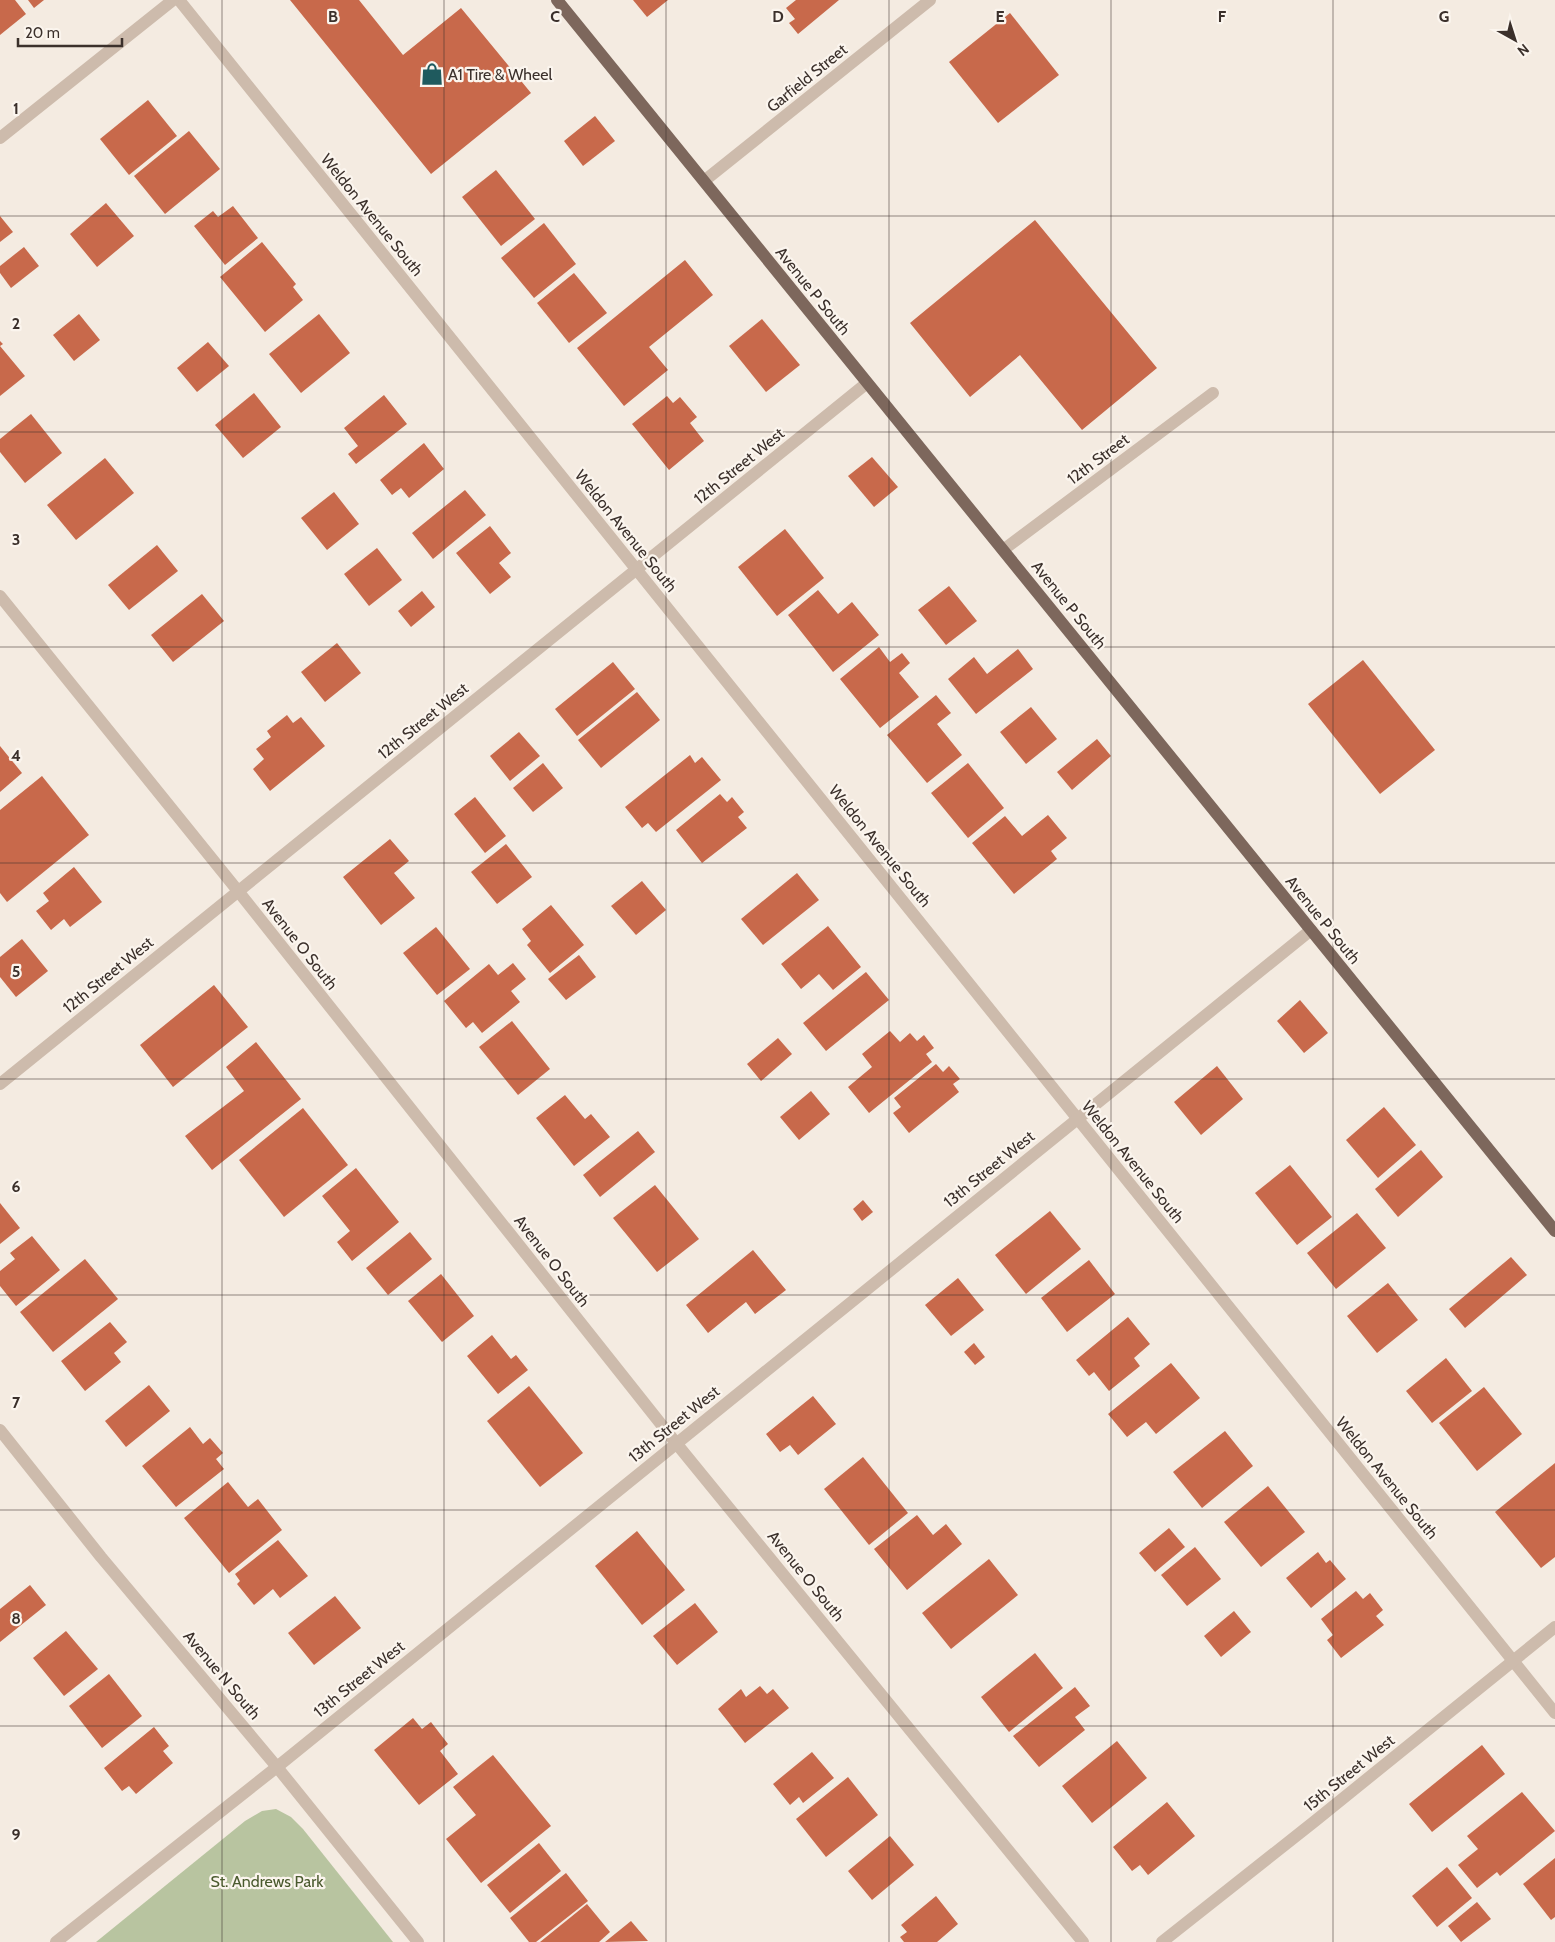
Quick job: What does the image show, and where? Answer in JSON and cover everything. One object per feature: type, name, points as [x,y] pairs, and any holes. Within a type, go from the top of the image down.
[{"type":"main road","name":"Avenue P South","points":[[557,0],[1555,1231]]},
{"type":"street","points":[[0,138],[173,0]]},
{"type":"street","name":"Weldon Avenue South","points":[[179,0],[1555,1713]]},
{"type":"street","name":"Garfield Street","points":[[704,181],[930,0]]},
{"type":"street","name":"12th Street West","points":[[0,1084],[867,383]]},
{"type":"street","name":"12th Street","points":[[1003,550],[1213,393]]},
{"type":"street","name":"Avenue O South","points":[[0,596],[238,891],[676,1443],[1084,1942]]},
{"type":"street","name":"13th Street West","points":[[56,1942],[277,1767],[1311,930]]},
{"type":"street","name":"Avenue N South","points":[[0,1430],[101,1557],[277,1767],[418,1942]]},
{"type":"street","name":"15th Street West","points":[[1162,1942],[1555,1627]]},
{"type":"green space","name":"St. Andrews Park","points":[[276,1809],[291,1817],[303,1829],[393,1942],[96,1942],[245,1821],[262,1811]]},
{"type":"building","points":[[0,0],[15,0],[26,14],[0,35]]},
{"type":"building","points":[[28,0],[44,0],[34,8]]},
{"type":"building","name":"A1 Tire & Wheel","points":[[290,0],[359,0],[403,55],[461,8],[531,93],[431,174]]},
{"type":"building","points":[[633,0],[668,0],[647,17]]},
{"type":"building","points":[[796,0],[839,0],[798,34],[789,23],[795,19],[786,8]]},
{"type":"building","points":[[1010,13],[1059,75],[998,123],[949,62]]},
{"type":"building","points":[[148,100],[177,136],[129,175],[100,139]]},
{"type":"building","points":[[595,116],[615,141],[583,166],[564,141]]},
{"type":"building","points":[[189,131],[220,169],[165,214],[134,176]]},
{"type":"building","points":[[496,170],[535,219],[501,246],[462,197]]},
{"type":"building","points":[[106,203],[134,236],[97,267],[70,234]]},
{"type":"building","points":[[233,206],[258,238],[225,265],[194,226],[213,211],[218,217]]},
{"type":"building","points":[[0,216],[13,232],[0,242]]},
{"type":"building","points":[[1035,220],[1157,368],[1082,430],[1020,355],[970,397],[910,323]]},
{"type":"building","points":[[544,223],[576,264],[534,298],[501,258]]},
{"type":"building","points":[[262,242],[296,284],[293,287],[303,300],[265,332],[220,277]]},
{"type":"building","points":[[24,247],[39,266],[11,288],[0,273],[0,266]]},
{"type":"building","points":[[685,260],[713,295],[649,347],[668,370],[624,406],[577,348]]},
{"type":"building","points":[[574,273],[607,313],[569,343],[537,303]]},
{"type":"building","points":[[79,314],[100,340],[74,361],[53,335]]},
{"type":"building","points":[[319,314],[350,353],[301,393],[269,354]]},
{"type":"building","points":[[762,319],[800,365],[766,392],[729,346]]},
{"type":"building","points":[[208,342],[229,366],[197,392],[177,368]]},
{"type":"building","points":[[0,346],[25,376],[0,396]]},
{"type":"building","points":[[254,393],[281,427],[243,458],[215,425]]},
{"type":"building","points":[[384,395],[407,424],[356,464],[348,454],[358,446],[344,428]]},
{"type":"building","points":[[667,396],[673,403],[680,397],[697,417],[690,423],[704,441],[669,470],[632,424]]},
{"type":"building","points":[[31,414],[62,453],[25,483],[0,452],[0,439]]},
{"type":"building","points":[[424,443],[444,469],[409,498],[401,488],[392,495],[380,480]]},
{"type":"building","points":[[872,457],[898,487],[874,507],[848,476]]},
{"type":"building","points":[[105,458],[134,493],[76,540],[47,505]]},
{"type":"building","points":[[465,490],[486,515],[433,559],[412,533]]},
{"type":"building","points":[[334,492],[359,524],[327,550],[301,518]]},
{"type":"building","points":[[490,526],[511,553],[499,563],[511,577],[490,594],[456,553]]},
{"type":"building","points":[[785,529],[824,578],[777,616],[738,567]]},
{"type":"building","points":[[157,545],[178,571],[129,610],[108,585]]},
{"type":"building","points":[[377,548],[402,580],[369,606],[344,574]]},
{"type":"building","points":[[949,586],[977,621],[946,645],[918,610]]},
{"type":"building","points":[[818,590],[838,614],[852,602],[879,635],[833,672],[788,615]]},
{"type":"building","points":[[422,591],[435,607],[411,627],[398,611]]},
{"type":"building","points":[[202,594],[224,621],[173,662],[151,635]]},
{"type":"building","points":[[337,643],[361,673],[325,702],[301,672]]},
{"type":"building","points":[[879,647],[890,662],[902,653],[910,663],[899,673],[919,697],[880,728],[840,679]]},
{"type":"building","points":[[1018,649],[1033,669],[976,714],[948,679],[974,657],[987,674]]},
{"type":"building","points":[[1363,660],[1435,750],[1380,794],[1308,704]]},
{"type":"building","points":[[613,662],[635,689],[577,736],[555,709]]},
{"type":"building","points":[[637,692],[660,720],[601,768],[578,740]]},
{"type":"building","points":[[936,695],[951,713],[937,724],[962,755],[927,783],[887,735]]},
{"type":"building","points":[[1031,707],[1057,739],[1026,764],[1000,732]]},
{"type":"building","points":[[287,715],[293,723],[301,717],[325,746],[270,791],[253,769],[264,759],[256,749],[271,737],[267,731]]},
{"type":"building","points":[[519,732],[540,756],[510,781],[490,756]]},
{"type":"building","points":[[1097,739],[1111,756],[1072,790],[1057,772]]},
{"type":"building","points":[[0,746],[22,773],[0,792]]},
{"type":"building","points":[[690,755],[695,763],[702,757],[721,780],[656,832],[648,823],[642,828],[625,807]]},
{"type":"building","points":[[543,763],[563,788],[533,812],[513,788]]},
{"type":"building","points":[[968,763],[1004,808],[968,838],[931,793]]},
{"type":"building","points":[[42,776],[89,835],[7,902],[0,893],[0,810]]},
{"type":"building","points":[[720,794],[727,802],[732,797],[744,812],[738,817],[747,828],[702,863],[676,830]]},
{"type":"building","points":[[475,797],[506,836],[485,853],[454,814]]},
{"type":"building","points":[[1048,815],[1067,838],[1051,851],[1057,859],[1014,894],[972,843],[1005,816],[1022,836]]},
{"type":"building","points":[[390,839],[409,861],[394,873],[415,898],[381,925],[343,877]]},
{"type":"building","points":[[506,844],[532,877],[497,904],[471,872]]},
{"type":"building","points":[[74,867],[102,902],[70,927],[64,919],[51,930],[36,911],[49,901],[43,893]]},
{"type":"building","points":[[797,873],[819,900],[763,945],[741,919]]},
{"type":"building","points":[[642,881],[666,910],[636,935],[611,906]]},
{"type":"building","points":[[551,905],[584,945],[550,973],[527,945],[531,941],[522,929]]},
{"type":"building","points":[[828,926],[861,967],[833,990],[819,974],[801,989],[781,964]]},
{"type":"building","points":[[436,927],[470,969],[437,995],[403,953]]},
{"type":"building","points":[[22,939],[48,971],[16,997],[0,977],[0,957]]},
{"type":"building","points":[[579,955],[596,977],[566,1000],[548,979]]},
{"type":"building","points":[[513,963],[526,979],[511,991],[520,1002],[482,1033],[473,1022],[466,1028],[444,1001],[489,964],[498,975]]},
{"type":"building","points":[[866,972],[889,1000],[826,1051],[803,1023]]},
{"type":"building","points":[[214,985],[248,1027],[173,1087],[140,1045]]},
{"type":"building","points":[[1300,1000],[1328,1033],[1304,1053],[1277,1021]]},
{"type":"building","points":[[512,1021],[550,1069],[518,1095],[479,1047]]},
{"type":"building","points":[[890,1031],[900,1042],[910,1033],[917,1041],[924,1035],[934,1048],[926,1054],[932,1062],[869,1113],[848,1087],[872,1067],[862,1054]]},
{"type":"building","points":[[778,1038],[792,1054],[761,1081],[747,1064]]},
{"type":"building","points":[[256,1042],[301,1099],[212,1170],[185,1136],[244,1091],[226,1067]]},
{"type":"building","points":[[936,1064],[943,1072],[949,1066],[960,1079],[953,1084],[959,1092],[909,1133],[893,1113],[901,1107],[894,1098]]},
{"type":"building","points":[[1217,1066],[1243,1099],[1201,1135],[1174,1102]]},
{"type":"building","points":[[811,1091],[830,1114],[799,1140],[780,1117]]},
{"type":"building","points":[[565,1095],[585,1119],[591,1114],[610,1137],[574,1166],[536,1118]]},
{"type":"building","points":[[1384,1107],[1416,1145],[1378,1178],[1346,1140]]},
{"type":"building","points":[[303,1108],[348,1165],[284,1217],[239,1160]]},
{"type":"building","points":[[638,1131],[655,1152],[600,1197],[583,1175]]},
{"type":"building","points":[[1421,1150],[1443,1177],[1398,1217],[1375,1189]]},
{"type":"building","points":[[1290,1165],[1332,1217],[1297,1245],[1255,1193]]},
{"type":"building","points":[[356,1168],[399,1222],[352,1261],[337,1242],[350,1231],[322,1196]]},
{"type":"building","points":[[655,1185],[699,1239],[657,1272],[613,1218]]},
{"type":"building","points":[[863,1200],[873,1212],[862,1221],[853,1209]]},
{"type":"building","points":[[0,1203],[20,1228],[0,1244]]},
{"type":"building","points":[[1050,1211],[1081,1249],[1026,1294],[995,1255]]},
{"type":"building","points":[[1357,1213],[1386,1248],[1336,1289],[1307,1253]]},
{"type":"building","points":[[410,1232],[432,1259],[388,1295],[366,1268]]},
{"type":"building","points":[[32,1236],[60,1270],[16,1306],[0,1286],[0,1271],[15,1259],[10,1253]]},
{"type":"building","points":[[753,1250],[786,1290],[755,1314],[746,1302],[708,1333],[686,1305]]},
{"type":"building","points":[[1511,1257],[1527,1275],[1465,1328],[1449,1309]]},
{"type":"building","points":[[85,1259],[118,1299],[53,1352],[20,1312]]},
{"type":"building","points":[[1089,1260],[1115,1294],[1067,1332],[1041,1298]]},
{"type":"building","points":[[441,1274],[474,1316],[442,1342],[408,1301]]},
{"type":"building","points":[[958,1278],[984,1310],[951,1336],[925,1305]]},
{"type":"building","points":[[1388,1283],[1418,1320],[1377,1353],[1347,1316]]},
{"type":"building","points":[[1128,1317],[1150,1344],[1134,1358],[1140,1366],[1109,1391],[1094,1372],[1089,1376],[1076,1360]]},
{"type":"building","points":[[110,1322],[127,1342],[114,1353],[121,1362],[85,1391],[61,1361]]},
{"type":"building","points":[[492,1335],[511,1359],[516,1355],[528,1370],[498,1394],[467,1356]]},
{"type":"building","points":[[974,1343],[985,1357],[975,1365],[964,1352]]},
{"type":"building","points":[[1446,1358],[1472,1391],[1432,1423],[1406,1391]]},
{"type":"building","points":[[1171,1363],[1200,1398],[1156,1434],[1146,1422],[1127,1437],[1108,1414]]},
{"type":"building","points":[[149,1385],[170,1411],[126,1447],[105,1421]]},
{"type":"building","points":[[529,1386],[583,1453],[540,1487],[487,1421]]},
{"type":"building","points":[[1484,1387],[1522,1434],[1477,1471],[1439,1423]]},
{"type":"building","points":[[813,1396],[836,1424],[798,1455],[790,1445],[780,1452],[766,1434]]},
{"type":"building","points":[[190,1427],[203,1444],[210,1438],[223,1453],[216,1459],[224,1469],[176,1507],[142,1466]]},
{"type":"building","points":[[1225,1431],[1253,1466],[1202,1508],[1173,1472]]},
{"type":"building","points":[[863,1457],[908,1513],[869,1545],[824,1489]]},
{"type":"building","points":[[1555,1463],[1555,1557],[1541,1568],[1495,1512]]},
{"type":"building","points":[[228,1482],[248,1507],[258,1499],[282,1530],[229,1573],[184,1518]]},
{"type":"building","points":[[1268,1486],[1305,1532],[1261,1567],[1224,1522]]},
{"type":"building","points":[[917,1515],[933,1535],[946,1524],[962,1544],[907,1590],[874,1549]]},
{"type":"building","points":[[1169,1528],[1185,1547],[1155,1572],[1139,1553]]},
{"type":"building","points":[[637,1531],[685,1590],[642,1625],[595,1566]]},
{"type":"building","points":[[278,1540],[308,1576],[280,1598],[273,1589],[254,1605],[237,1584],[240,1581],[235,1574]]},
{"type":"building","points":[[1195,1547],[1221,1579],[1187,1606],[1161,1575]]},
{"type":"building","points":[[1318,1552],[1326,1563],[1330,1560],[1346,1579],[1311,1608],[1286,1578]]},
{"type":"building","points":[[989,1559],[1018,1595],[951,1649],[922,1613]]},
{"type":"building","points":[[30,1585],[46,1605],[0,1642],[0,1609]]},
{"type":"building","points":[[1356,1591],[1363,1599],[1370,1593],[1383,1610],[1376,1616],[1384,1625],[1341,1658],[1327,1640],[1333,1635],[1321,1619]]},
{"type":"building","points":[[335,1596],[361,1628],[314,1665],[288,1633]]},
{"type":"building","points":[[695,1603],[718,1632],[677,1665],[653,1636]]},
{"type":"building","points":[[1234,1611],[1251,1632],[1221,1657],[1204,1636]]},
{"type":"building","points":[[66,1631],[98,1669],[64,1696],[33,1658]]},
{"type":"building","points":[[1035,1653],[1063,1688],[1009,1732],[981,1697]]},
{"type":"building","points":[[109,1674],[142,1716],[102,1748],[69,1706]]},
{"type":"building","points":[[760,1686],[767,1694],[773,1689],[789,1708],[745,1743],[718,1709],[741,1689],[746,1697]]},
{"type":"building","points":[[1075,1687],[1090,1706],[1075,1717],[1085,1730],[1039,1767],[1013,1736]]},
{"type":"building","points":[[413,1718],[422,1729],[431,1722],[448,1744],[440,1751],[458,1774],[419,1805],[374,1750]]},
{"type":"building","points":[[154,1727],[169,1746],[163,1751],[173,1763],[136,1794],[129,1786],[122,1791],[104,1768]]},
{"type":"building","points":[[1117,1741],[1147,1778],[1092,1823],[1062,1786]]},
{"type":"building","points":[[1482,1745],[1505,1774],[1432,1832],[1409,1804]]},
{"type":"building","points":[[812,1752],[834,1778],[803,1803],[799,1797],[790,1805],[773,1784]]},
{"type":"building","points":[[493,1755],[551,1826],[481,1883],[446,1839],[476,1815],[453,1787]]},
{"type":"building","points":[[848,1777],[878,1815],[826,1857],[796,1819]]},
{"type":"building","points":[[1522,1792],[1555,1831],[1500,1876],[1497,1872],[1477,1888],[1458,1865],[1478,1849],[1467,1836]]},
{"type":"building","points":[[1167,1802],[1195,1836],[1148,1875],[1140,1865],[1132,1871],[1113,1847]]},
{"type":"building","points":[[890,1836],[914,1865],[872,1900],[848,1871]]},
{"type":"building","points":[[539,1843],[561,1871],[510,1913],[487,1885]]},
{"type":"building","points":[[1555,1858],[1555,1917],[1551,1920],[1523,1884]]},
{"type":"building","points":[[1447,1867],[1472,1898],[1437,1927],[1412,1896]]},
{"type":"building","points":[[566,1873],[588,1901],[536,1942],[529,1942],[510,1918]]},
{"type":"building","points":[[936,1896],[958,1924],[937,1942],[904,1942],[900,1937],[907,1932],[901,1925]]},
{"type":"building","points":[[1477,1902],[1491,1919],[1461,1942],[1448,1926]]},
{"type":"building","points":[[587,1904],[610,1932],[599,1942],[540,1942]]},
{"type":"building","points":[[631,1921],[648,1941],[605,1942]]},
{"type":"place","name":"A1 Tire & Wheel","points":[[432,74]]}]
